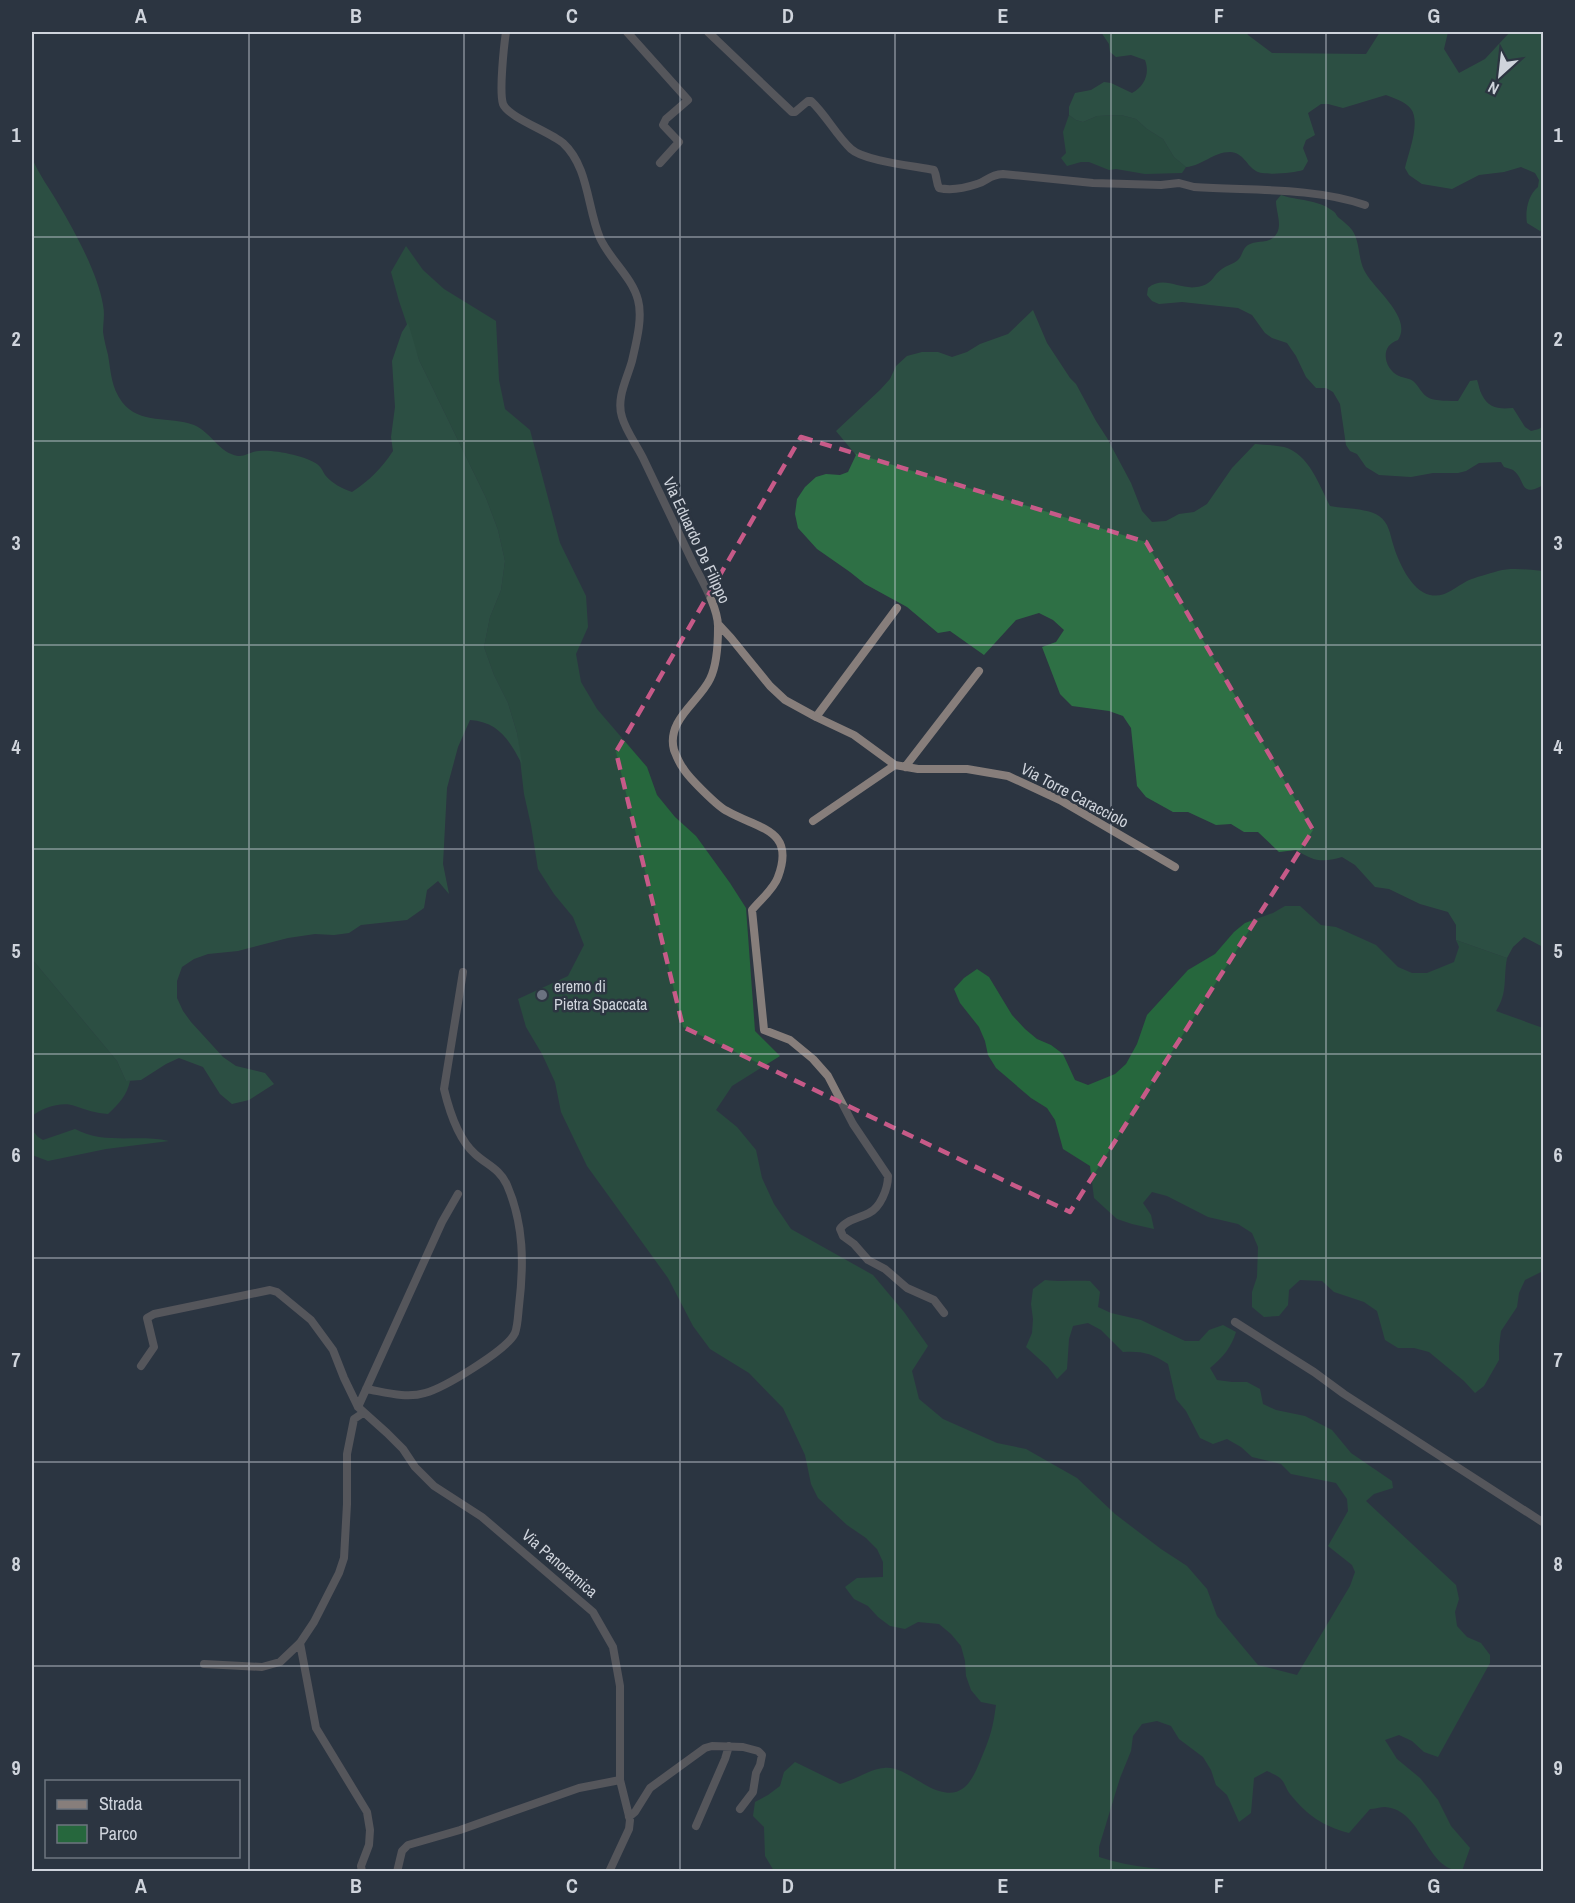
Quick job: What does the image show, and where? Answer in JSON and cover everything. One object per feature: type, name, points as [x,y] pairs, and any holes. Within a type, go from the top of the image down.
[{"type":"street","name":"Via Eduardo De Filippo","points":[[506,32],[502,94],[504,105],[512,114],[564,143],[574,156],[581,170],[601,239],[632,286],[638,301],[639,318],[632,362],[620,402],[622,420],[642,456],[702,581],[719,625],[711,677],[702,693],[685,711],[676,725],[673,735],[674,748],[683,769],[725,810],[775,834],[783,852],[777,879],[752,910],[764,1030],[790,1040],[828,1076],[853,1124],[888,1176],[883,1196],[872,1212],[842,1224],[840,1229],[843,1236],[854,1244],[868,1260],[885,1269],[907,1288],[934,1300],[944,1313]]},
{"type":"street","points":[[627,32],[688,100],[666,119],[663,125],[679,142],[660,163]]},
{"type":"street","points":[[708,32],[792,112],[811,101],[844,142],[856,153],[934,170],[939,188],[948,190],[978,184],[993,174],[1003,174],[1093,183],[1161,185],[1179,183],[1194,187],[1317,194],[1344,198],[1365,205]]},
{"type":"street","points":[[816,717],[897,608]]},
{"type":"street","name":"Via Torre Caracciolo","points":[[719,625],[770,686],[785,700],[855,735],[895,765],[918,769],[967,769],[1008,776],[1059,800],[1175,867]]},
{"type":"street","points":[[905,767],[979,671]]},
{"type":"street","points":[[813,821],[895,765]]},
{"type":"street","points":[[366,1389],[402,1395],[424,1394],[444,1385],[489,1357],[509,1340],[516,1329],[523,1247],[514,1204],[501,1173],[475,1155],[468,1147],[447,1102],[444,1089],[463,972]]},
{"type":"street","points":[[204,1664],[262,1667],[280,1662],[300,1643],[327,1597],[344,1558],[347,1454],[354,1419],[360,1410],[366,1389],[442,1222],[458,1194]]},
{"type":"street","points":[[141,1366],[154,1347],[147,1318],[185,1306],[270,1290],[285,1297],[311,1320],[333,1350],[360,1410]]},
{"type":"street","points":[[1235,1322],[1544,1523]]},
{"type":"street","name":"Via Panoramica","points":[[360,1410],[403,1449],[415,1467],[434,1486],[482,1517],[592,1612],[613,1647],[620,1686],[620,1780],[629,1817],[629,1828],[609,1872]]},
{"type":"street","points":[[300,1643],[316,1728],[367,1812],[370,1830],[369,1845],[361,1866],[362,1872]]},
{"type":"street","points":[[629,1817],[651,1788],[685,1765],[701,1750],[712,1746],[749,1748],[762,1755],[753,1792],[740,1809]]},
{"type":"street","points":[[696,1826],[729,1746]]},
{"type":"street","points":[[398,1872],[402,1851],[408,1845],[460,1830],[579,1788],[620,1780]]},
{"type":"highlighted area","points":[[801,437],[1146,542],[1313,830],[1070,1212],[683,1027],[616,752]]},
{"type":"green space","points":[[1101,32],[1246,32],[1272,53],[1366,54],[1380,32],[1448,32],[1444,49],[1459,73],[1485,59],[1510,32],[1543,32],[1543,229],[1540,231],[1527,223],[1528,204],[1538,187],[1539,180],[1535,173],[1521,167],[1479,175],[1452,189],[1422,184],[1409,175],[1405,168],[1414,130],[1414,115],[1406,104],[1386,95],[1343,108],[1321,104],[1308,113],[1315,135],[1306,140],[1303,148],[1308,161],[1303,170],[1286,173],[1260,173],[1242,157],[1230,152],[1218,154],[1186,167],[1174,157],[1163,139],[1136,119],[1121,115],[1097,116],[1083,122],[1076,120],[1069,115],[1069,107],[1075,93],[1091,90],[1104,82],[1132,93],[1145,79],[1147,70],[1145,60],[1131,55],[1116,57],[1110,52],[1109,44]]},
{"type":"green space","points":[[1069,115],[1083,122],[1097,116],[1121,115],[1136,119],[1163,139],[1174,157],[1186,167],[1182,173],[1145,174],[1109,170],[1089,162],[1067,166],[1061,158],[1066,153],[1063,132]]},
{"type":"green space","points":[[32,158],[79,240],[91,267],[104,308],[103,332],[112,379],[118,396],[129,409],[146,417],[194,425],[225,451],[238,456],[265,451],[305,458],[318,465],[334,483],[352,492],[375,474],[393,451],[391,437],[395,407],[392,361],[402,332],[408,323],[419,360],[486,498],[498,530],[505,561],[501,590],[490,617],[484,647],[494,675],[508,703],[517,733],[522,764],[507,740],[496,728],[480,721],[470,720],[458,747],[447,788],[443,864],[449,894],[438,881],[427,890],[424,908],[407,920],[361,925],[349,933],[288,938],[238,951],[208,954],[182,967],[177,981],[177,998],[191,1022],[223,1057],[236,1066],[265,1073],[274,1084],[249,1100],[232,1104],[220,1094],[203,1067],[179,1058],[141,1080],[126,1081],[117,1061],[32,959]]},
{"type":"green space","points":[[1281,195],[1327,207],[1352,230],[1364,270],[1390,304],[1400,322],[1401,331],[1398,340],[1388,347],[1386,352],[1387,363],[1394,373],[1413,381],[1427,397],[1439,400],[1458,401],[1470,381],[1477,380],[1482,395],[1491,406],[1513,408],[1525,427],[1531,431],[1543,426],[1543,485],[1535,489],[1526,489],[1517,474],[1504,467],[1501,462],[1479,463],[1458,473],[1433,473],[1411,477],[1379,475],[1366,467],[1357,454],[1350,451],[1346,445],[1340,404],[1333,392],[1326,388],[1316,388],[1306,377],[1287,343],[1265,333],[1252,315],[1238,308],[1182,302],[1159,304],[1147,295],[1148,288],[1154,284],[1166,283],[1197,287],[1207,284],[1222,269],[1235,263],[1248,245],[1274,237],[1279,226],[1276,201]]},
{"type":"green space","points":[[406,246],[423,270],[444,289],[496,321],[499,380],[505,409],[530,430],[560,543],[586,596],[588,627],[576,654],[581,682],[597,709],[647,767],[657,795],[675,817],[696,836],[746,908],[755,1031],[780,1056],[732,1086],[716,1110],[737,1127],[756,1150],[762,1178],[774,1204],[791,1229],[873,1275],[904,1312],[928,1346],[912,1371],[919,1399],[943,1419],[997,1443],[1026,1449],[1077,1478],[1115,1514],[1187,1566],[1207,1589],[1217,1616],[1258,1665],[1297,1675],[1350,1586],[1355,1572],[1352,1565],[1328,1546],[1348,1511],[1347,1499],[1336,1483],[1291,1474],[1281,1464],[1252,1457],[1227,1439],[1213,1444],[1200,1438],[1186,1411],[1176,1399],[1168,1364],[1146,1354],[1123,1352],[1101,1330],[1088,1323],[1073,1326],[1069,1339],[1067,1369],[1057,1379],[1048,1367],[1026,1347],[1032,1333],[1033,1289],[1045,1280],[1090,1281],[1100,1292],[1098,1307],[1111,1313],[1141,1320],[1185,1341],[1199,1341],[1209,1330],[1223,1325],[1236,1332],[1226,1352],[1210,1368],[1217,1380],[1247,1382],[1260,1389],[1263,1404],[1276,1410],[1305,1416],[1332,1430],[1351,1453],[1392,1481],[1393,1488],[1374,1494],[1366,1501],[1456,1585],[1459,1599],[1455,1612],[1457,1626],[1467,1637],[1481,1643],[1490,1655],[1490,1663],[1438,1757],[1424,1752],[1412,1741],[1399,1735],[1385,1740],[1397,1759],[1420,1778],[1438,1800],[1451,1826],[1470,1848],[1462,1871],[1450,1868],[1440,1861],[1408,1818],[1398,1811],[1385,1807],[1370,1809],[1349,1833],[1324,1823],[1310,1814],[1290,1794],[1282,1780],[1267,1771],[1254,1778],[1251,1813],[1239,1822],[1227,1795],[1216,1785],[1203,1757],[1179,1739],[1171,1726],[1157,1721],[1142,1724],[1133,1736],[1131,1751],[1120,1778],[1099,1847],[1099,1857],[1149,1868],[1201,1871],[774,1871],[765,1856],[764,1827],[753,1816],[755,1802],[780,1786],[784,1772],[795,1762],[840,1784],[873,1770],[891,1768],[939,1791],[955,1792],[967,1785],[975,1773],[989,1739],[996,1705],[981,1702],[971,1690],[961,1646],[939,1624],[918,1622],[905,1629],[890,1626],[868,1606],[854,1599],[845,1587],[857,1578],[883,1577],[883,1562],[877,1549],[818,1498],[811,1484],[805,1455],[783,1408],[749,1373],[710,1349],[693,1326],[668,1278],[587,1166],[561,1112],[555,1082],[526,1027],[518,999],[568,976],[584,945],[573,917],[554,894],[538,869],[524,794],[517,733],[508,703],[494,675],[484,647],[490,617],[501,590],[505,561],[498,530],[486,498],[419,360],[399,301],[391,272]]},
{"type":"green space","points":[[1033,310],[1047,343],[1076,384],[1131,483],[1142,511],[1152,522],[1166,521],[1179,514],[1194,512],[1207,504],[1232,468],[1255,444],[1277,446],[1293,451],[1307,463],[1330,506],[1369,511],[1385,522],[1402,567],[1411,582],[1423,592],[1435,596],[1440,595],[1467,581],[1504,570],[1543,571],[1543,947],[1524,937],[1513,947],[1507,958],[1456,940],[1456,925],[1448,912],[1420,904],[1389,889],[1375,887],[1355,865],[1342,857],[1323,860],[1313,859],[1296,850],[1279,852],[1258,832],[1244,832],[1231,824],[1216,825],[1188,812],[1173,812],[1146,797],[1137,786],[1131,728],[1123,716],[1109,711],[1072,706],[1060,694],[1042,647],[1056,642],[1064,630],[1053,620],[1039,613],[1016,620],[984,655],[950,631],[938,633],[907,607],[865,584],[817,549],[798,528],[795,514],[797,499],[805,487],[816,477],[848,472],[856,455],[836,431],[880,390],[890,379],[896,366],[907,356],[922,352],[938,352],[952,357],[967,352],[980,344],[1008,334]]},
{"type":"green space","points":[[1285,906],[1300,906],[1321,925],[1336,927],[1376,945],[1398,967],[1412,973],[1427,973],[1454,962],[1459,947],[1456,940],[1507,958],[1504,992],[1496,1011],[1543,1028],[1543,1271],[1525,1280],[1519,1293],[1517,1307],[1501,1331],[1499,1360],[1484,1386],[1475,1393],[1429,1352],[1414,1348],[1398,1348],[1385,1340],[1377,1311],[1364,1302],[1334,1292],[1322,1281],[1300,1280],[1289,1290],[1288,1305],[1279,1316],[1264,1317],[1252,1307],[1252,1292],[1257,1277],[1258,1247],[1252,1233],[1238,1224],[1208,1217],[1167,1196],[1152,1192],[1143,1203],[1151,1215],[1154,1229],[1117,1219],[1094,1198],[1090,1166],[1063,1149],[1055,1120],[1047,1108],[1031,1098],[996,1068],[988,1055],[979,1027],[960,1003],[954,989],[977,969],[989,977],[1012,1015],[1037,1039],[1063,1054],[1075,1080],[1088,1085],[1115,1074],[1126,1064],[1137,1044],[1147,1015],[1188,970],[1215,954],[1245,923]]},
{"type":"green space","points":[[32,959],[117,1061],[126,1081],[130,1081],[122,1099],[108,1114],[64,1104],[41,1110],[32,1116]]},
{"type":"green space","points":[[75,1129],[98,1137],[169,1141],[106,1149],[48,1161],[32,1155],[32,1130],[43,1140]]},
{"type":"place","name":"eremo di Pietra Spaccata","points":[[542,995]]}]
